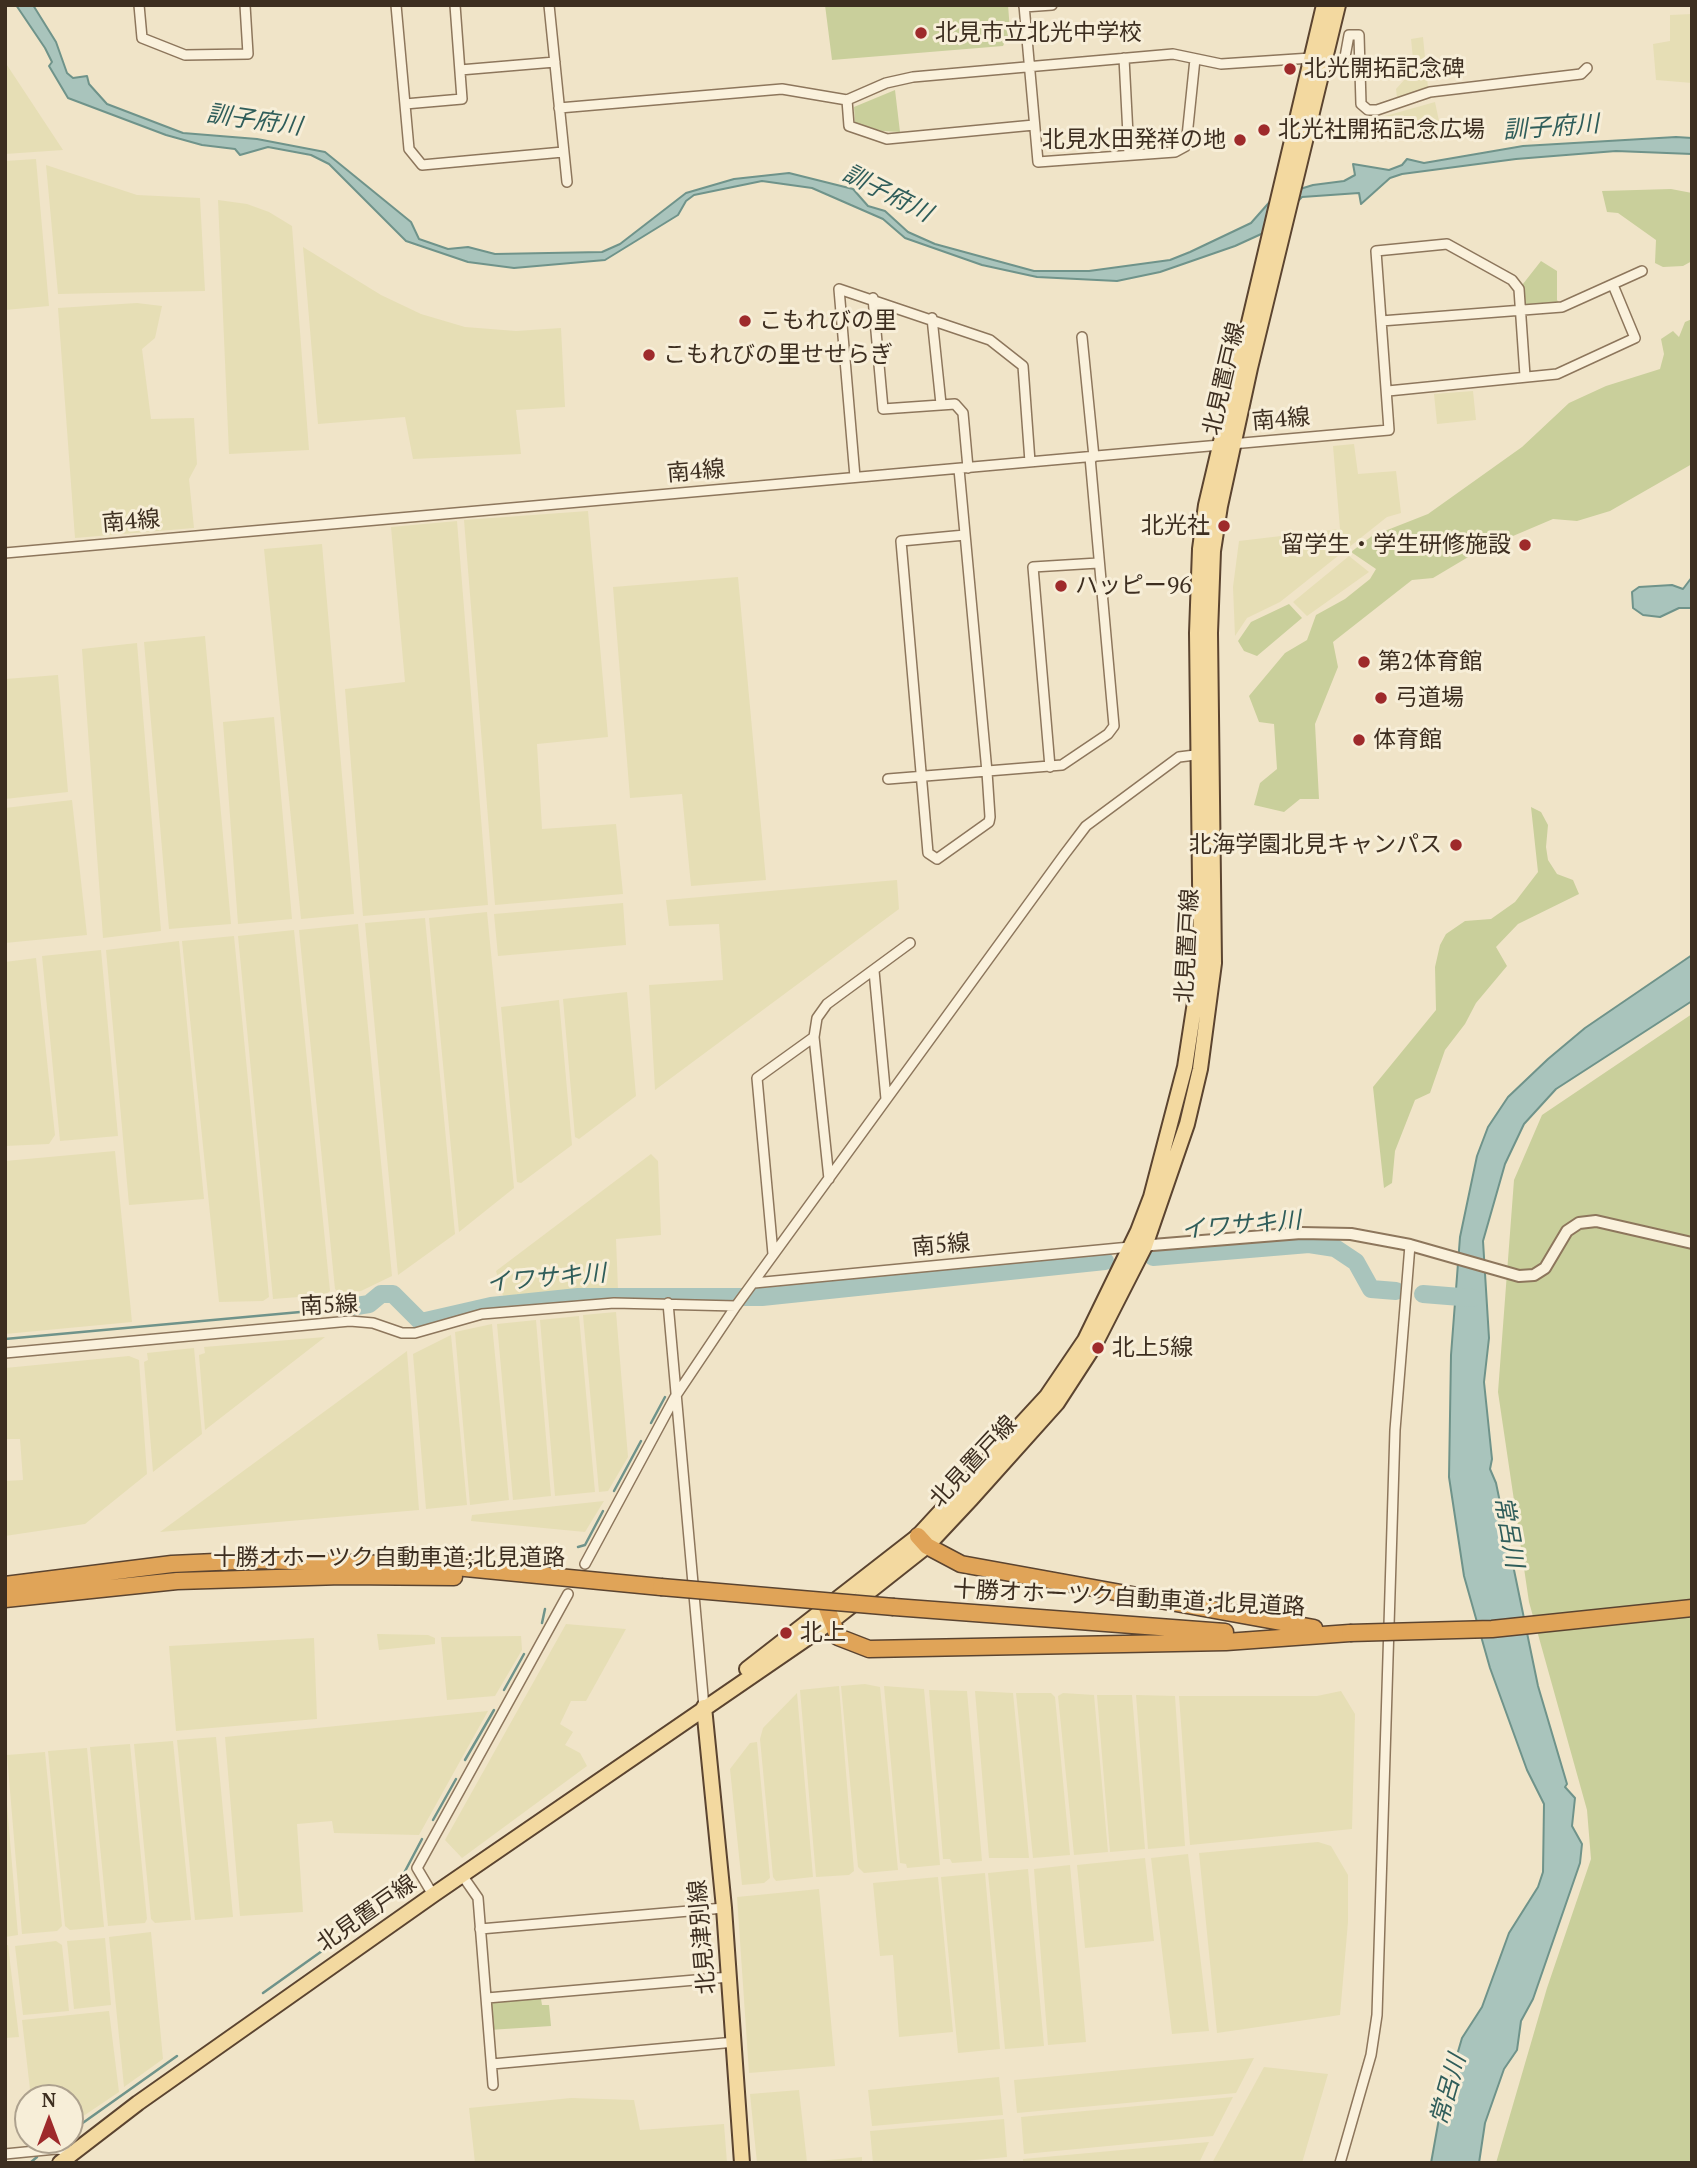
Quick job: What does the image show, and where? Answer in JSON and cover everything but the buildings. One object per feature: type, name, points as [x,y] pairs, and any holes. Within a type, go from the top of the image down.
[{"type":"highway","points":[[922,1541],[961,1564],[1279,1624],[1350,1633]]},
{"type":"highway","name":"十勝オホーツク自動車道;北見道路","points":[[5,1585],[172,1564],[258,1560],[445,1566],[894,1607],[1228,1633],[1492,1629],[1644,1616],[1692,1608]]},
{"type":"highway","name":"十勝オホーツク自動車道;北見道路","points":[[5,1599],[177,1581],[329,1576],[607,1582]]},
{"type":"highway","points":[[829,1615],[838,1637],[869,1649],[1226,1642],[1350,1633]]},
{"type":"main road","name":"北見置戸線","points":[[1226,444],[1279,256],[1302,160],[1324,5]]},
{"type":"main road","name":"北見置戸線","points":[[84,2145],[138,2103],[704,1707],[829,1615],[922,1541],[1047,1396],[1085,1340],[1138,1246],[1172,1124],[1195,1016],[1202,963],[1205,754],[1213,551],[1226,444],[1264,262],[1287,168],[1318,60],[1338,5]]},
{"type":"main road","name":"北見津別線","points":[[704,1707],[730,1977],[742,2163]]},
{"type":"street","points":[[139,5],[142,38],[185,55],[248,54],[245,5]]},
{"type":"street","points":[[396,5],[409,149],[422,165],[563,152]]},
{"type":"street","points":[[405,104],[462,99],[455,5]]},
{"type":"street","points":[[550,5],[567,182]]},
{"type":"street","points":[[1052,5],[1024,6],[1038,162],[1175,152],[1186,146],[1195,59]]},
{"type":"street","points":[[559,108],[782,89],[847,100],[886,83],[913,76],[1173,54],[1221,64],[1318,60],[1343,68],[1349,35],[1359,35],[1361,104],[1368,110],[1377,110],[1430,92],[1485,88],[1581,74],[1587,68]]},
{"type":"street","points":[[1124,58],[1129,154]]},
{"type":"street","points":[[460,70],[555,62]]},
{"type":"street","points":[[847,100],[849,126],[887,139],[1034,125]]},
{"type":"street","points":[[1525,376],[1519,289],[1512,280],[1447,244],[1376,251],[1388,391],[1557,374],[1635,338],[1613,285]]},
{"type":"street","points":[[1381,321],[1562,307],[1642,271]]},
{"type":"street","points":[[855,477],[839,289],[932,318],[990,340],[1023,366],[1030,462]]},
{"type":"street","points":[[873,299],[883,409],[955,404],[963,413],[965,535],[987,772],[989,822],[937,859],[928,853],[901,541],[965,535]]},
{"type":"street","points":[[932,318],[941,404]]},
{"type":"street","points":[[888,779],[1062,765],[1108,734],[1114,726],[1098,563],[1082,337]]},
{"type":"street","name":"南4線","points":[[5,553],[1389,430],[1388,391]]},
{"type":"street","points":[[1050,766],[1033,567],[1098,563]]},
{"type":"street","points":[[585,1564],[675,1397],[740,1301],[1086,826],[1179,757],[1205,754]]},
{"type":"street","points":[[828,1180],[814,1037],[817,1018],[828,1004],[910,943]]},
{"type":"street","points":[[874,971],[886,1099]]},
{"type":"street","points":[[773,1254],[757,1078],[814,1037]]},
{"type":"street","points":[[1138,1246],[1301,1233],[1372,1236],[1520,1276],[1534,1275],[1545,1268],[1567,1231],[1579,1223],[1596,1221],[1692,1243]]},
{"type":"street","name":"南5線","points":[[754,1283],[1138,1246]]},
{"type":"street","points":[[1340,2163],[1371,2055],[1377,2015],[1395,1430],[1415,1247]]},
{"type":"street","name":"南5線","points":[[5,1353],[350,1321],[373,1323],[402,1333],[415,1333],[482,1314],[614,1303],[740,1301]]},
{"type":"street","points":[[668,1303],[704,1707]]},
{"type":"street","points":[[433,1895],[417,1868],[568,1594]]},
{"type":"street","points":[[461,1875],[478,1898],[493,2085]]},
{"type":"street","points":[[480,1929],[724,1908]]},
{"type":"street","points":[[487,1998],[730,1977]]},
{"type":"street","points":[[492,2064],[735,2042]]},
{"type":"shaded area","points":[[1692,14],[1692,83],[1656,80],[1653,44],[1670,41],[1670,15]]},
{"type":"shaded area","points":[[1423,37],[1428,88],[1397,98],[1396,89],[1414,69],[1411,39]]},
{"type":"shaded area","points":[[5,62],[63,150],[5,154]]},
{"type":"shaded area","points":[[1435,102],[1439,121],[1379,135],[1378,118]]},
{"type":"shaded area","points":[[36,159],[49,306],[5,310],[5,161]]},
{"type":"shaded area","points":[[46,165],[137,195],[200,198],[205,291],[58,294]]},
{"type":"shaded area","points":[[218,200],[247,204],[269,212],[292,226],[309,450],[229,454]]},
{"type":"shaded area","points":[[303,247],[381,295],[421,314],[465,327],[516,331],[561,328],[565,407],[516,410],[521,454],[413,459],[405,417],[318,424]]},
{"type":"shaded area","points":[[137,303],[162,306],[155,338],[142,349],[151,419],[194,418],[197,464],[189,479],[194,528],[75,538],[58,308]]},
{"type":"shaded area","points":[[1473,391],[1476,420],[1437,424],[1434,394]]},
{"type":"shaded area","points":[[1354,444],[1358,474],[1396,471],[1401,513],[1387,517],[1280,602],[1247,618],[1235,636],[1233,587],[1239,541],[1340,529],[1333,446]]},
{"type":"shaded area","points":[[588,511],[608,737],[537,744],[542,829],[616,824],[623,894],[495,905],[464,520]]},
{"type":"shaded area","points":[[457,521],[488,905],[363,916],[345,689],[405,682],[391,527]]},
{"type":"shaded area","points":[[322,544],[354,914],[301,919],[264,549]]},
{"type":"shaded area","points":[[1349,556],[1369,572],[1307,616],[1293,602]]},
{"type":"shaded area","points":[[738,577],[766,880],[691,886],[682,794],[630,798],[613,587]]},
{"type":"shaded area","points":[[205,636],[231,924],[169,929],[144,642]]},
{"type":"shaded area","points":[[137,643],[161,931],[103,938],[82,649]]},
{"type":"shaded area","points":[[58,675],[68,792],[5,799],[5,679]]},
{"type":"shaded area","points":[[274,717],[292,919],[238,924],[223,722]]},
{"type":"shaded area","points":[[72,800],[87,935],[5,943],[5,808]]},
{"type":"shaded area","points":[[897,880],[899,909],[655,1090],[649,985],[723,980],[719,924],[669,926],[666,900]]},
{"type":"shaded area","points":[[623,903],[626,945],[498,956],[494,914]]},
{"type":"shaded area","points":[[487,912],[514,1188],[459,1232],[429,918]]},
{"type":"shaded area","points":[[425,918],[455,1234],[398,1275],[365,923]]},
{"type":"shaded area","points":[[358,924],[392,1276],[361,1291],[339,1293],[335,1289],[299,930]]},
{"type":"shaded area","points":[[294,930],[330,1291],[325,1295],[273,1299],[238,936]]},
{"type":"shaded area","points":[[234,936],[269,1297],[263,1301],[219,1302],[182,941]]},
{"type":"shaded area","points":[[179,941],[204,1199],[129,1205],[106,950]]},
{"type":"shaded area","points":[[101,950],[118,1136],[60,1141],[42,956]]},
{"type":"shaded area","points":[[36,958],[55,1135],[49,1144],[5,1146],[5,962]]},
{"type":"shaded area","points":[[627,992],[636,1096],[579,1139],[575,1137],[563,999]]},
{"type":"shaded area","points":[[559,1000],[572,1145],[521,1183],[517,1182],[501,1007]]},
{"type":"shaded area","points":[[115,1151],[132,1322],[5,1334],[5,1161]]},
{"type":"shaded area","points":[[651,1154],[658,1161],[661,1235],[616,1239],[618,1290],[572,1290],[503,1296],[496,1271]]},
{"type":"shaded area","points":[[616,1312],[628,1457],[608,1491],[599,1492],[583,1315]]},
{"type":"shaded area","points":[[579,1316],[595,1492],[555,1496],[540,1320]]},
{"type":"shaded area","points":[[536,1320],[551,1496],[513,1500],[497,1324]]},
{"type":"shaded area","points":[[492,1324],[509,1500],[470,1505],[455,1332]]},
{"type":"shaded area","points":[[451,1335],[467,1505],[426,1509],[413,1354]]},
{"type":"shaded area","points":[[325,1337],[205,1430],[199,1355],[205,1353],[204,1347]]},
{"type":"shaded area","points":[[194,1348],[202,1434],[153,1472],[144,1362],[148,1360],[147,1353]]},
{"type":"shaded area","points":[[407,1351],[419,1510],[160,1532]]},
{"type":"shaded area","points":[[129,1356],[139,1360],[147,1474],[85,1524],[5,1536],[5,1481],[23,1480],[20,1439],[5,1439],[5,1368]]},
{"type":"shaded area","points":[[604,1501],[585,1532],[471,1521],[472,1515]]},
{"type":"shaded area","points":[[566,1624],[626,1629],[586,1701],[571,1701],[560,1724],[573,1732],[565,1745],[580,1753],[587,1766],[462,1858],[445,1840]]},
{"type":"shaded area","points":[[377,1634],[428,1635],[435,1638],[435,1644],[379,1650]]},
{"type":"shaded area","points":[[521,1636],[522,1650],[495,1696],[447,1700],[441,1637]]},
{"type":"shaded area","points":[[314,1638],[317,1719],[176,1731],[169,1646]]},
{"type":"shaded area","points":[[865,1684],[880,1687],[898,1870],[864,1873],[858,1867],[841,1686]]},
{"type":"shaded area","points":[[839,1686],[854,1871],[849,1875],[816,1877],[800,1690]]},
{"type":"shaded area","points":[[884,1686],[924,1689],[940,1865],[907,1868],[906,1864],[900,1863]]},
{"type":"shaded area","points":[[929,1690],[967,1691],[982,1861],[952,1863],[950,1859],[943,1859]]},
{"type":"shaded area","points":[[975,1691],[1013,1693],[1029,1858],[989,1858]]},
{"type":"shaded area","points":[[1341,1691],[1355,1714],[1352,1829],[1190,1845],[1179,1696],[1317,1696]]},
{"type":"shaded area","points":[[797,1693],[813,1877],[776,1881],[773,1877],[760,1739],[763,1728]]},
{"type":"shaded area","points":[[1016,1693],[1051,1693],[1055,1697],[1070,1855],[1033,1858]]},
{"type":"shaded area","points":[[1063,1693],[1094,1695],[1108,1852],[1074,1855],[1058,1696]]},
{"type":"shaded area","points":[[1097,1695],[1132,1695],[1145,1849],[1110,1852]]},
{"type":"shaded area","points":[[1136,1695],[1175,1696],[1185,1846],[1148,1849]]},
{"type":"shaded area","points":[[488,1711],[419,1835],[334,1833],[332,1821],[297,1824],[303,1912],[240,1916],[225,1737]]},
{"type":"shaded area","points":[[216,1737],[233,1917],[195,1920],[177,1740]]},
{"type":"shaded area","points":[[173,1741],[191,1920],[155,1923],[151,1919],[134,1744]]},
{"type":"shaded area","points":[[757,1742],[770,1878],[764,1883],[742,1885],[730,1769],[750,1743]]},
{"type":"shaded area","points":[[130,1744],[147,1919],[145,1923],[108,1926],[90,1747]]},
{"type":"shaded area","points":[[87,1748],[104,1927],[70,1930],[65,1926],[48,1751]]},
{"type":"shaded area","points":[[45,1752],[62,1926],[57,1931],[22,1934],[7,1755]]},
{"type":"shaded area","points":[[5,1781],[18,1935],[5,1937]]},
{"type":"shaded area","points":[[1318,1842],[1331,1846],[1348,1875],[1348,1922],[1340,2015],[1217,2033],[1199,1853]]},
{"type":"shaded area","points":[[1188,1854],[1209,2031],[1172,2034],[1151,1858]]},
{"type":"shaded area","points":[[1145,1858],[1154,1941],[1085,1948],[1077,1865]]},
{"type":"shaded area","points":[[1070,1865],[1086,2042],[1048,2045],[1034,1869]]},
{"type":"shaded area","points":[[1028,1869],[1044,2046],[1005,2049],[988,1873]]},
{"type":"shaded area","points":[[985,1873],[1000,2049],[958,2053],[941,1877]]},
{"type":"shaded area","points":[[938,1877],[953,2032],[899,2037],[893,1955],[880,1956],[873,1883]]},
{"type":"shaded area","points":[[819,1889],[835,2066],[749,2073],[737,1897]]},
{"type":"shaded area","points":[[151,1932],[163,2059],[124,2087],[109,1937]]},
{"type":"shaded area","points":[[105,1938],[111,2005],[74,2009],[67,1941]]},
{"type":"shaded area","points":[[56,1941],[62,1945],[69,2011],[23,2015],[15,1946]]},
{"type":"shaded area","points":[[5,1945],[8,1945],[19,2037],[5,2038]]},
{"type":"shaded area","points":[[109,2011],[119,2092],[84,2116],[84,2084],[29,2084],[22,2020]]},
{"type":"shaded area","points":[[1254,2058],[1236,2093],[1017,2113],[1014,2080]]},
{"type":"shaded area","points":[[1264,2067],[1328,2074],[1302,2163],[1212,2163]]},
{"type":"shaded area","points":[[999,2077],[1003,2115],[872,2126],[868,2090]]},
{"type":"shaded area","points":[[799,2090],[807,2162],[862,2157],[862,2163],[757,2163],[750,2094]]},
{"type":"shaded area","points":[[1233,2097],[1213,2136],[1024,2154],[1021,2117]]},
{"type":"shaded area","points":[[571,2098],[634,2100],[640,2130],[724,2124],[727,2163],[475,2163],[469,2108]]},
{"type":"shaded area","points":[[1004,2119],[1007,2157],[943,2163],[873,2163],[870,2131]]},
{"type":"shaded area","points":[[1209,2142],[1199,2163],[1023,2163],[1023,2159]]},
{"type":"green space","name":"北見市立北光中学校","points":[[825,5],[1008,5],[1010,31],[1003,46],[832,60]]},
{"type":"green space","points":[[895,90],[900,132],[882,131],[855,123],[854,107]]},
{"type":"green space","points":[[1671,189],[1692,193],[1692,261],[1683,266],[1663,267],[1655,263],[1656,240],[1618,213],[1607,212],[1602,191]]},
{"type":"green space","points":[[1541,261],[1557,271],[1557,300],[1562,307],[1519,309],[1519,289]]},
{"type":"green space","points":[[1692,319],[1692,464],[1610,511],[1577,521],[1553,519],[1480,550],[1433,578],[1412,580],[1333,642],[1338,667],[1315,724],[1319,799],[1300,799],[1284,812],[1254,805],[1260,783],[1277,769],[1274,724],[1259,722],[1249,696],[1285,653],[1307,640],[1316,615],[1345,599],[1370,579],[1376,569],[1351,552],[1372,536],[1428,514],[1522,447],[1569,403],[1606,386],[1660,369],[1664,354],[1661,339],[1673,331],[1679,337],[1685,322]]},
{"type":"green space","points":[[1289,604],[1302,618],[1257,656],[1244,651],[1238,641],[1251,622]]},
{"type":"green space","points":[[1531,807],[1541,812],[1548,825],[1548,860],[1557,874],[1573,880],[1579,894],[1518,924],[1496,947],[1507,966],[1476,1003],[1465,1024],[1445,1050],[1430,1093],[1415,1100],[1395,1151],[1392,1183],[1384,1188],[1373,1087],[1436,1010],[1435,967],[1440,945],[1446,934],[1465,921],[1491,919],[1515,902],[1538,872]]},
{"type":"green space","points":[[1692,1014],[1692,2163],[1496,2163],[1547,1988],[1591,1859],[1587,1810],[1529,1602],[1498,1392],[1514,1180],[1542,1115]]},
{"type":"green space","points":[[540,1993],[542,2005],[549,2005],[551,2026],[489,2030],[487,1998]]},
{"type":"water","name":"訓子府川","points":[[16,5],[33,5],[56,42],[67,73],[73,78],[87,76],[89,84],[107,104],[183,133],[257,139],[325,152],[411,222],[419,239],[448,249],[468,247],[495,254],[602,252],[620,244],[686,193],[734,179],[789,173],[853,189],[868,206],[885,211],[908,232],[935,244],[1034,271],[1089,271],[1170,260],[1190,252],[1251,223],[1274,197],[1313,185],[1344,181],[1355,175],[1353,164],[1389,170],[1402,165],[1407,159],[1424,163],[1523,146],[1676,137],[1692,138],[1692,154],[1616,151],[1516,159],[1402,174],[1390,178],[1361,204],[1359,193],[1302,197],[1270,230],[1235,246],[1160,272],[1117,281],[1037,277],[982,265],[905,238],[883,219],[812,188],[762,181],[694,195],[686,201],[678,215],[605,260],[514,268],[468,262],[406,241],[329,164],[311,155],[268,147],[240,155],[235,149],[202,145],[166,135],[68,98],[49,66],[52,62],[45,48]]},
{"type":"water","points":[[1692,577],[1692,608],[1679,608],[1660,617],[1643,615],[1633,608],[1632,592],[1639,587],[1672,585],[1683,589]]},
{"type":"water","name":"常呂川","points":[[1692,955],[1692,1001],[1556,1089],[1524,1124],[1505,1164],[1483,1241],[1489,1338],[1484,1382],[1492,1459],[1490,1469],[1496,1483],[1538,1686],[1567,1784],[1565,1787],[1575,1798],[1572,1826],[1582,1844],[1580,1863],[1533,1999],[1521,2021],[1517,2050],[1504,2069],[1485,2123],[1479,2163],[1431,2163],[1440,2113],[1462,2038],[1482,2007],[1509,1933],[1538,1887],[1543,1872],[1544,1804],[1527,1770],[1490,1668],[1464,1576],[1449,1477],[1451,1355],[1460,1237],[1477,1156],[1488,1127],[1508,1097],[1548,1059],[1585,1028]]},
{"type":"waterway","name":"イワサキ川","points":[[1153,1257],[1309,1244],[1335,1248],[1356,1262],[1371,1289],[1396,1291]]},
{"type":"waterway","name":"イワサキ川","points":[[344,1308],[369,1304],[381,1294],[393,1294],[421,1322],[491,1306],[578,1297],[762,1297],[1105,1261]]},
{"type":"waterway","name":"イワサキ川","points":[[1423,1294],[1473,1298]]},
{"type":"waterway","name":"イワサキ川","points":[[729,1301],[731,1297]]},
{"type":"waterway","name":"イワサキ川","points":[[5,1339],[344,1308]]},
{"type":"waterway","points":[[651,1423],[665,1397]]},
{"type":"waterway","points":[[614,1491],[641,1441]]},
{"type":"waterway","points":[[578,1547],[585,1545],[603,1511]]},
{"type":"waterway","points":[[542,1623],[545,1609]]},
{"type":"waterway","points":[[504,1690],[524,1654]]},
{"type":"waterway","points":[[465,1760],[494,1710]]},
{"type":"waterway","points":[[433,1820],[456,1779]]},
{"type":"waterway","points":[[393,1894],[422,1839]]},
{"type":"waterway","points":[[263,1993],[374,1914]]},
{"type":"waterway","points":[[84,2122],[177,2056]]},
{"type":"waterway","points":[[30,2163],[37,2157]]},
{"type":"place","name":"北見市立北光中学校","points":[[921,33]]},
{"type":"place","name":"北光開拓記念碑","points":[[1290,69]]},
{"type":"place","name":"北光社開拓記念広場","points":[[1264,130]]},
{"type":"place","name":"北見水田発祥の地","points":[[1240,140]]},
{"type":"place","name":"こもれびの里","points":[[745,321]]},
{"type":"place","name":"こもれびの里せせらぎ","points":[[649,355]]},
{"type":"place","name":"北光社","points":[[1224,526]]},
{"type":"place","name":"留学生・学生研修施設","points":[[1525,545]]},
{"type":"place","name":"ハッピー96","points":[[1061,586]]},
{"type":"place","name":"第2体育館","points":[[1364,662]]},
{"type":"place","name":"弓道場","points":[[1381,698]]},
{"type":"place","name":"体育館","points":[[1359,740]]},
{"type":"place","name":"北海学園北見キャンパス","points":[[1456,845]]},
{"type":"place","name":"北上5線","points":[[1098,1348]]},
{"type":"place","name":"北上","points":[[786,1633]]}]
